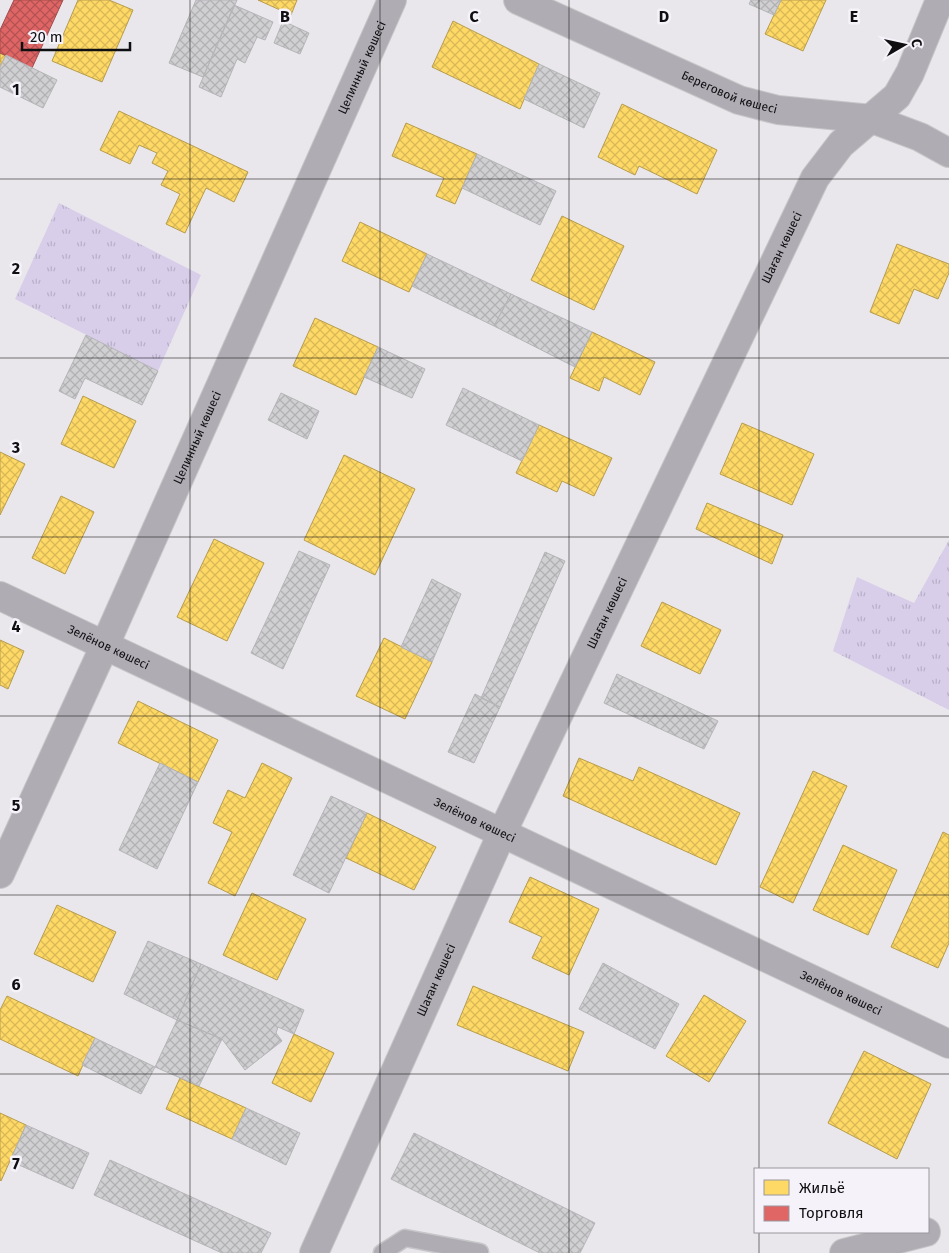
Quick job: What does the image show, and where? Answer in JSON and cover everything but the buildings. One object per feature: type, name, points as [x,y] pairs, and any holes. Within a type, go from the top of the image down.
[{"type":"street","name":"Целинный көшесі","points":[[0,874],[105,645],[392,0]]},
{"type":"street","name":"Береговой көшесі","points":[[518,0],[739,100],[778,110],[872,119],[920,138],[949,153]]},
{"type":"street","name":"Шаған көшесі","points":[[314,1253],[502,833],[815,178],[841,144],[897,96],[910,73],[940,0]]},
{"type":"street","name":"Зелёнов көшесі","points":[[0,596],[949,1044]]},
{"type":"street","points":[[929,1231],[949,1226]]},
{"type":"street","points":[[844,1253],[923,1233]]},
{"type":"lane","points":[[382,1253],[405,1238],[480,1252]]},
{"type":"green space","points":[[59,203],[201,275],[158,371],[15,299]]},
{"type":"green space","points":[[949,540],[949,710],[833,651],[857,577],[914,603]]}]
